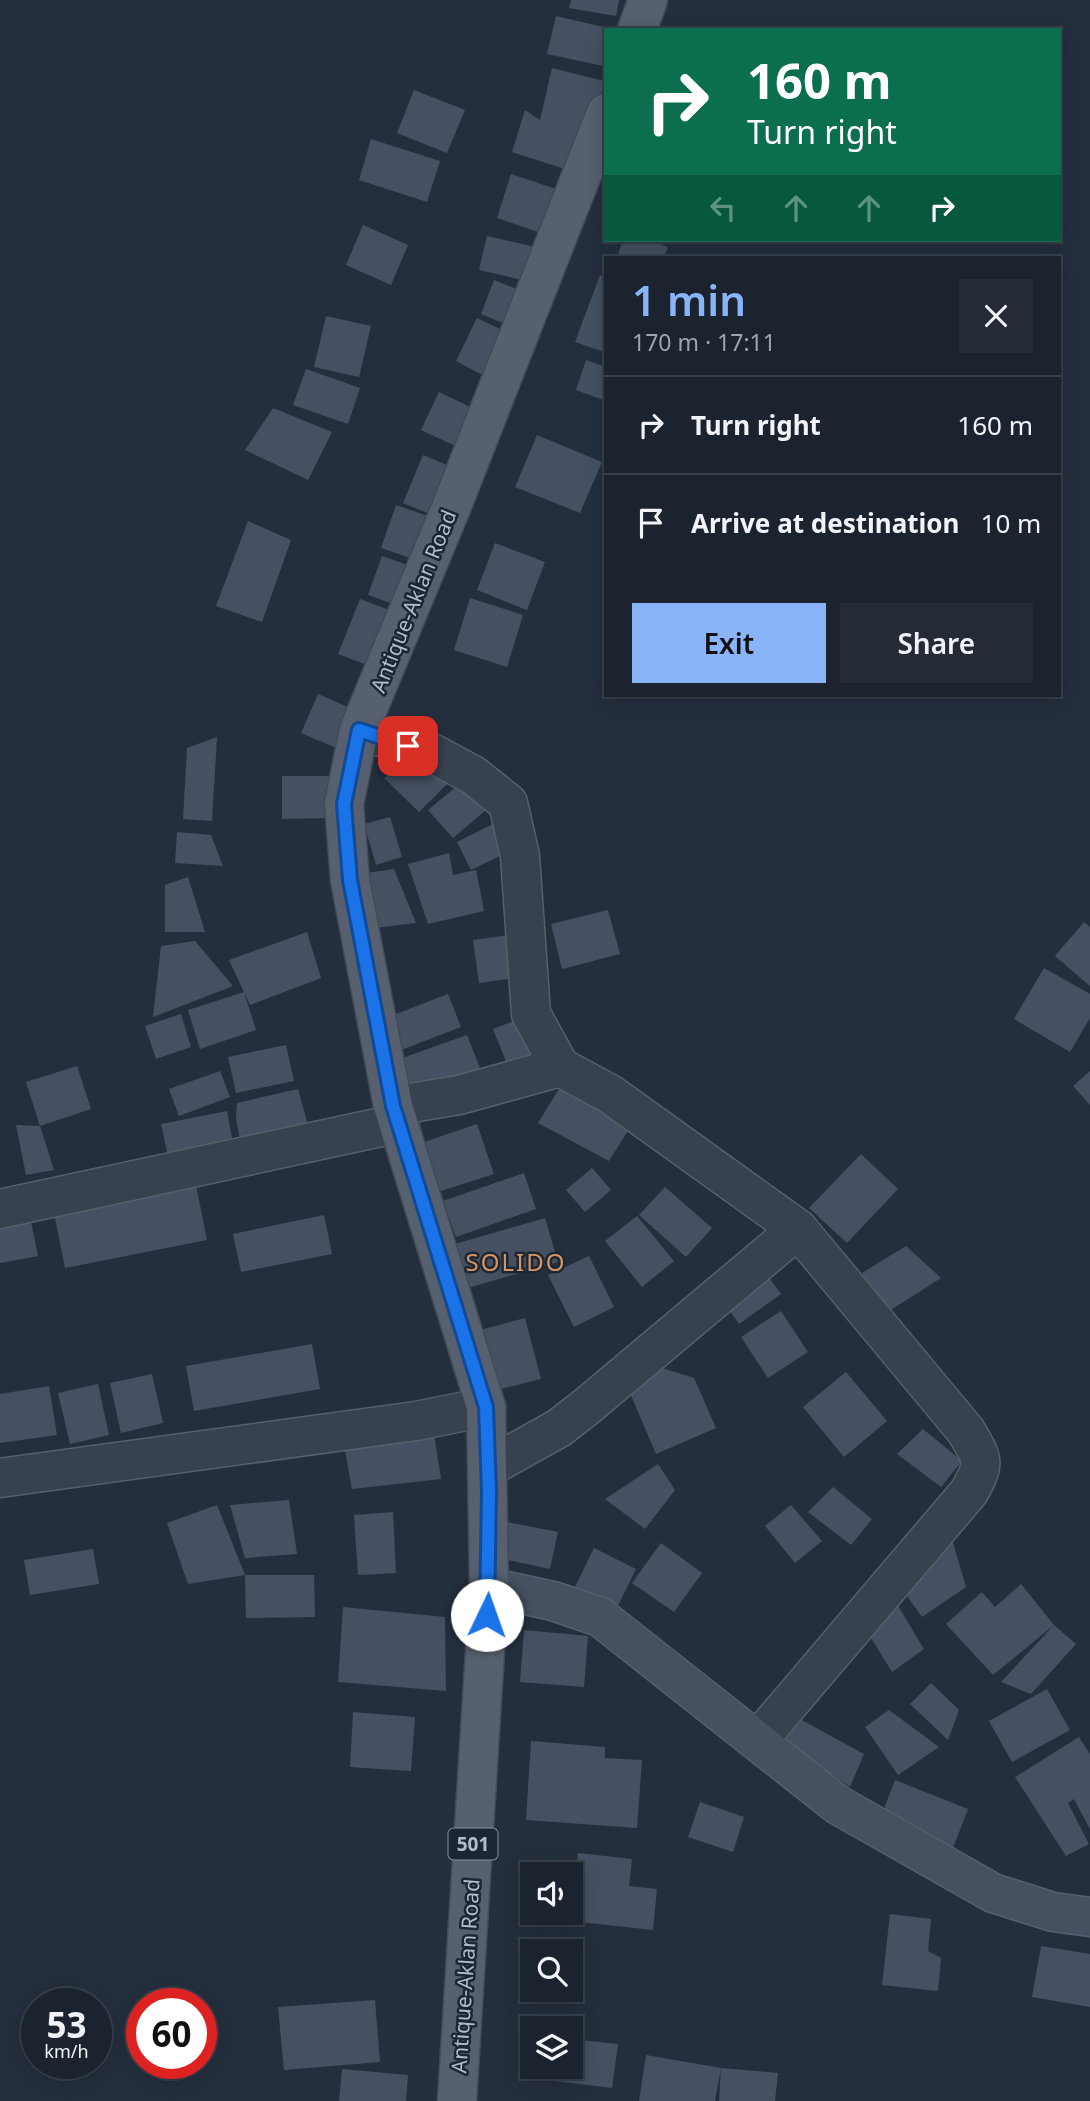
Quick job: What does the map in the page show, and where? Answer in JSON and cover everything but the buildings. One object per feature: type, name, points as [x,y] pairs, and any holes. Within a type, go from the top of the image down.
[{"type":"main road","points":[[638,28],[648,0]]},
{"type":"main road","name":"Antique-Aklan Road","points":[[457,2101],[489,1587],[486,1407],[396,1114],[350,880],[344,804],[359,730],[451,509],[604,118]]},
{"type":"street","points":[[359,730],[432,753],[473,775],[508,803],[520,856],[531,1014],[560,1067],[610,1094],[798,1229],[966,1431],[981,1457],[979,1474],[969,1492],[758,1740]]},
{"type":"street","points":[[0,1209],[396,1114],[560,1067]]},
{"type":"street","points":[[488,1467],[559,1427],[586,1407],[798,1229]]},
{"type":"street","points":[[0,1478],[416,1421],[486,1407]]},
{"type":"street","points":[[489,1587],[553,1601],[600,1617],[838,1805],[993,1894],[1053,1912],[1090,1917]]},
{"type":"district","name":"SOLIDO","points":[[516,1261]]},
{"type":"route","points":[[408,746],[359,730],[344,804],[350,880],[393,1106],[486,1407],[489,1491],[487,1615]]}]
